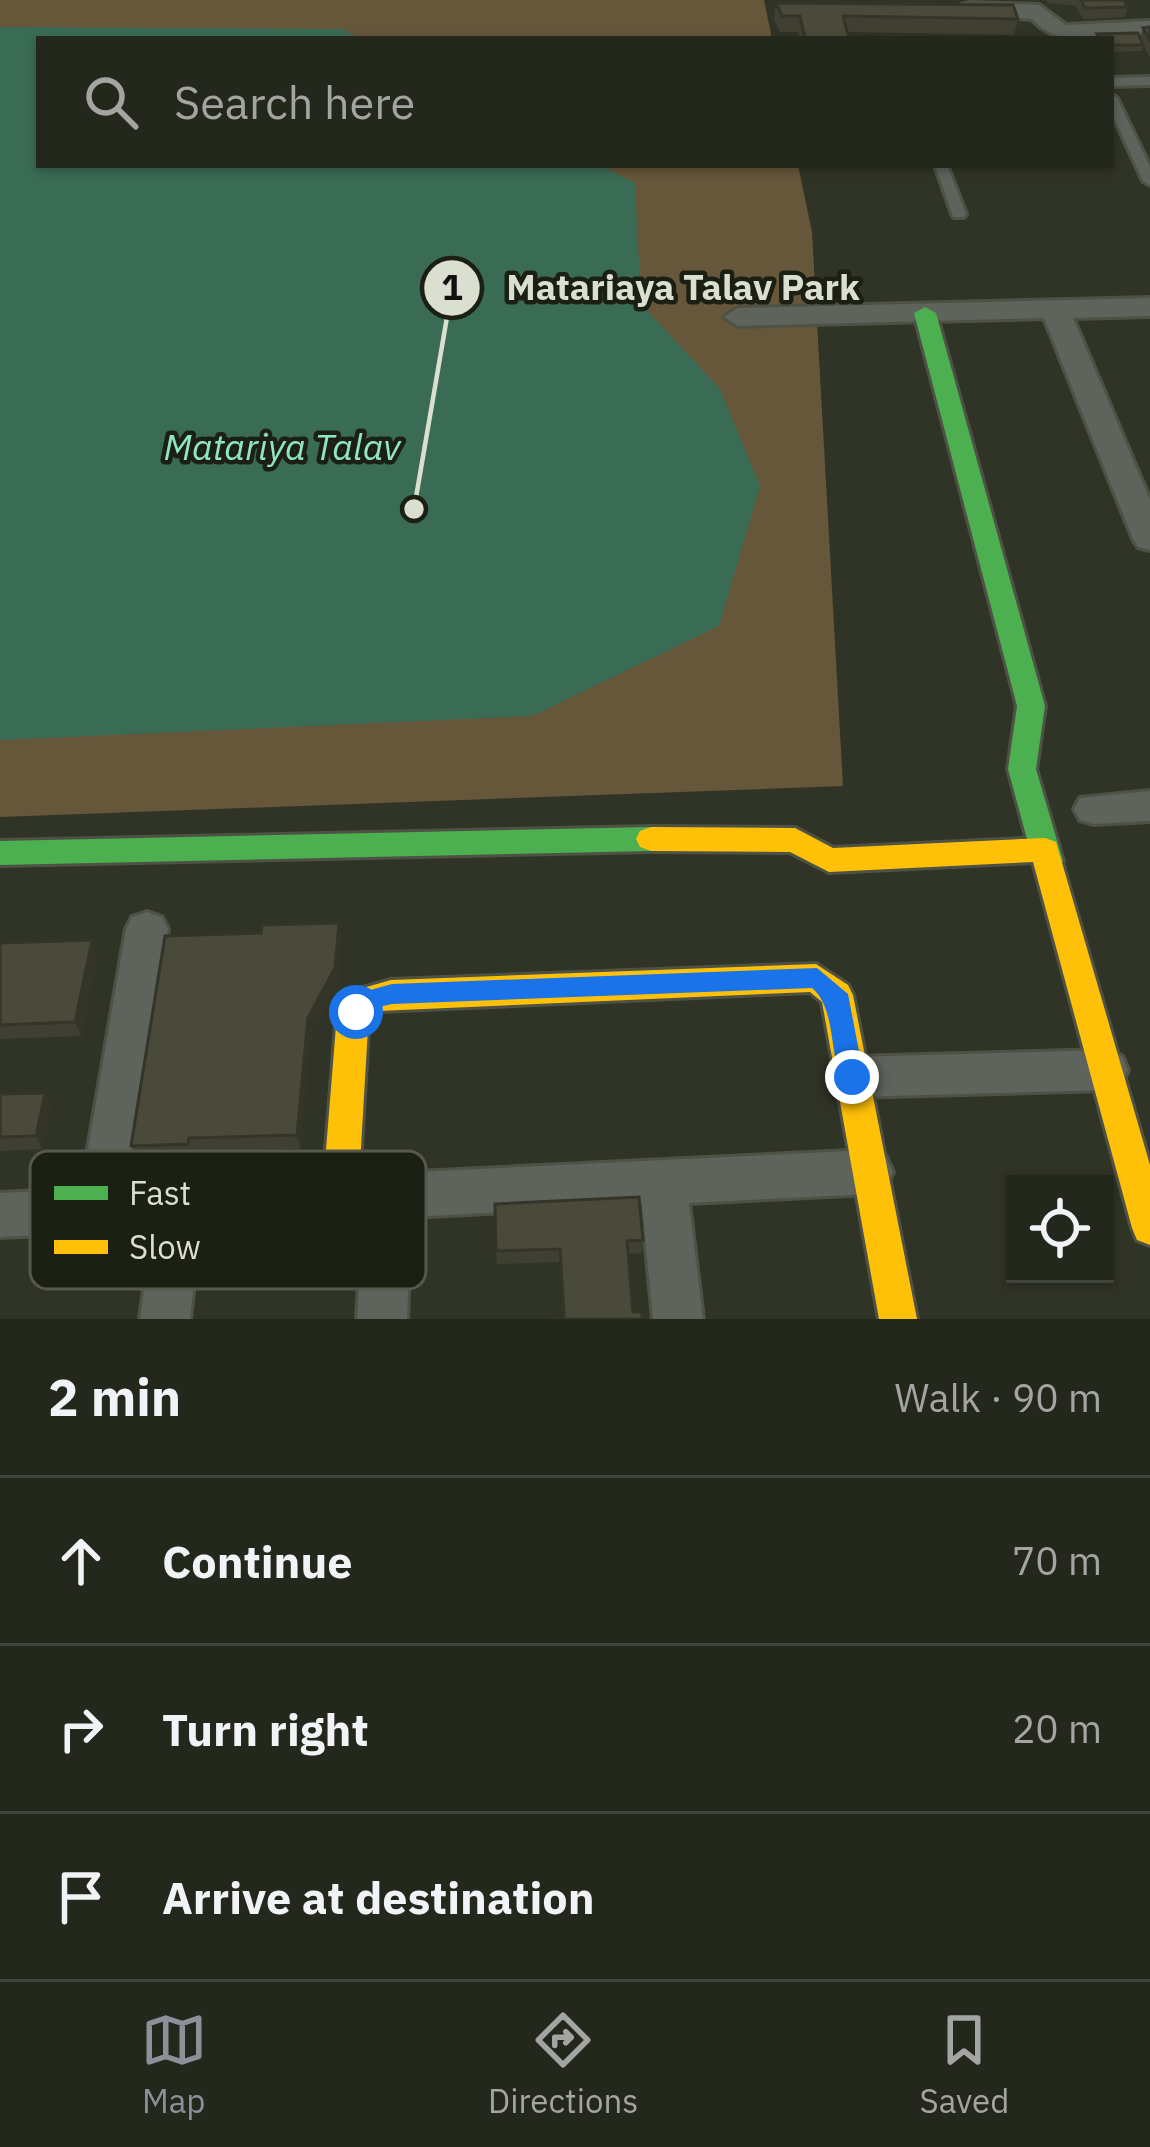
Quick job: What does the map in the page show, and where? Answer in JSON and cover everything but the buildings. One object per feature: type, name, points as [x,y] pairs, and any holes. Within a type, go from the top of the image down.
[{"type":"street","points":[[940,10],[1032,10],[1043,14],[1056,31],[1081,35],[1150,28]]},
{"type":"street","points":[[738,317],[1150,308]]},
{"type":"street","points":[[1055,310],[1150,538]]},
{"type":"street","points":[[925,313],[1031,706],[1022,769],[1150,1228]]},
{"type":"street","points":[[1094,809],[1150,806]]},
{"type":"street","points":[[0,853],[765,837],[796,840],[829,860],[1045,850]]},
{"type":"street","points":[[111,1151],[147,928]]},
{"type":"street","points":[[343,1151],[352,1026],[367,1000],[392,994],[817,978],[837,994],[898,1319]]},
{"type":"street","points":[[852,1077],[1106,1070]]},
{"type":"street","points":[[426,1194],[870,1172]]},
{"type":"street","points":[[663,1182],[678,1319]]},
{"type":"street","points":[[0,1215],[30,1214]]},
{"type":"street","points":[[165,1319],[169,1289]]},
{"type":"street","points":[[382,1319],[383,1289]]},
{"type":"lane","points":[[1114,82],[1150,81]]},
{"type":"lane","points":[[1115,117],[1150,181]]},
{"type":"lane","points":[[942,168],[958,214]]},
{"type":"shaded area","name":"Matariya Talav","points":[[0,0],[764,0],[771,36],[36,36],[36,168],[799,168],[812,232],[843,786],[0,817]]},
{"type":"water","name":"Matariya Talav","points":[[0,27],[342,29],[355,36],[36,36],[36,168],[606,168],[635,183],[641,304],[720,389],[760,486],[719,626],[532,716],[0,740]]},
{"type":"traffic: fast","points":[[925,313],[1031,706],[1022,769],[1048,861]]},
{"type":"traffic: fast","points":[[0,853],[651,839]]},
{"type":"traffic: slow","points":[[651,839],[795,840],[829,860],[1045,850]]},
{"type":"traffic: slow","points":[[1048,861],[1150,1228]]},
{"type":"traffic: slow","points":[[343,1151],[352,1026],[367,1000],[391,994],[816,978],[837,995],[898,1319]]},
{"type":"place","name":"Matariaya Talav Park","points":[[414,509]]},
{"type":"route","points":[[356,1012],[367,1000],[392,994],[817,978],[837,994],[852,1077]]}]
